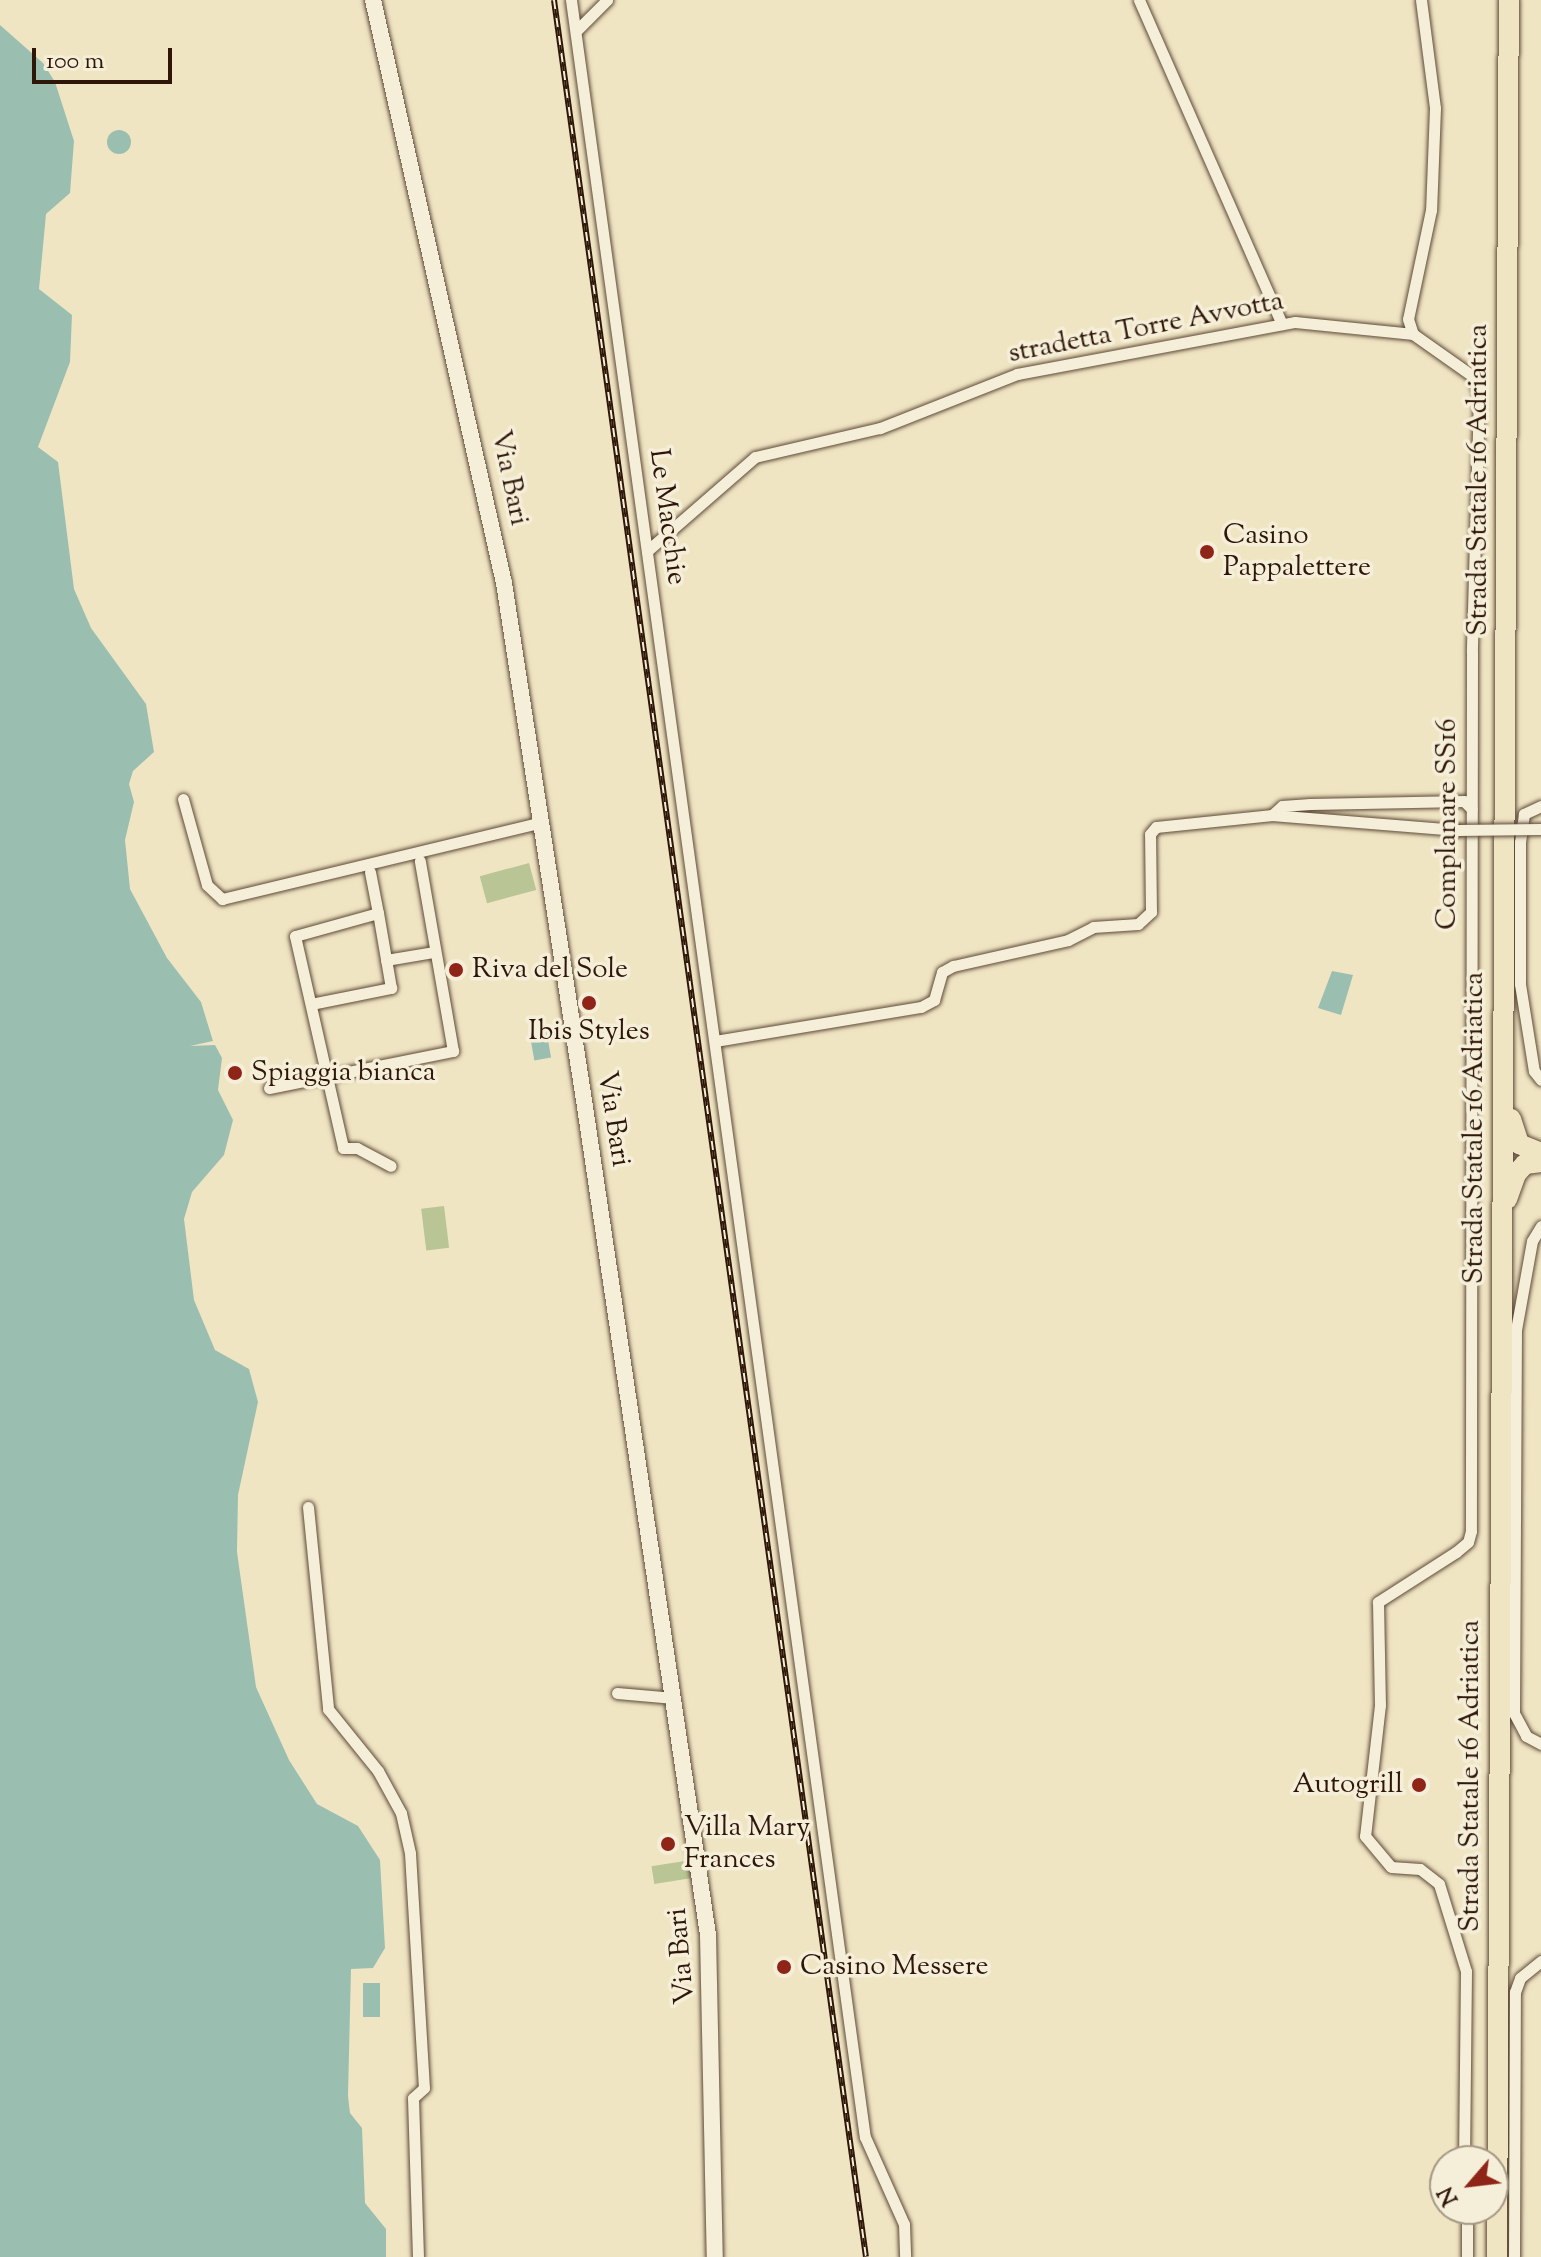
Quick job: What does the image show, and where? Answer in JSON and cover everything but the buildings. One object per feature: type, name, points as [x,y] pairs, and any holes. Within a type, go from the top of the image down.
[{"type":"highway","name":"Strada Statale 16 Adriatica","points":[[1485,2145],[1497,0]]},
{"type":"highway","name":"Strada Statale 16 Adriatica","points":[[1497,2257],[1509,0]]},
{"type":"highway","points":[[1504,1088],[1511,1103],[1511,1131],[1519,1144],[1541,1153]]},
{"type":"highway","points":[[1503,1215],[1516,1174],[1525,1164],[1541,1162]]},
{"type":"highway","points":[[1485,2225],[1485,2257]]},
{"type":"main road","name":"Via Bari","points":[[373,0],[487,496],[542,822],[674,1698],[712,1984],[715,2257]]},
{"type":"street","name":"Le Macchie","points":[[571,0],[865,2137],[904,2224],[905,2257]]},
{"type":"street","points":[[576,31],[607,0]]},
{"type":"street","points":[[1139,0],[1282,324]]},
{"type":"street","points":[[1413,334],[1408,319],[1431,210],[1435,108],[1421,0]]},
{"type":"street","name":"stradetta Torre Avvotta","points":[[647,551],[734,473],[770,450],[880,428],[1017,374],[1282,324],[1413,334]]},
{"type":"street","name":"Complanare SS16","points":[[1413,334],[1474,377],[1479,396],[1472,809],[1471,1531],[1468,1542],[1456,1552],[1378,1602],[1380,1705],[1365,1836],[1391,1867],[1420,1869],[1439,1884],[1466,1971],[1464,2145]]},
{"type":"street","points":[[183,799],[207,885],[222,899],[542,822]]},
{"type":"street","points":[[1272,815],[1282,806],[1310,804],[1464,801],[1472,809]]},
{"type":"street","points":[[1541,806],[1524,814],[1520,842],[1520,984],[1534,1071],[1541,1080]]},
{"type":"street","points":[[715,1041],[921,1007],[934,1000],[942,972],[953,966],[1068,940],[1093,927],[1138,924],[1151,912],[1150,834],[1156,827],[1272,815],[1457,830],[1541,829]]},
{"type":"street","points":[[269,1088],[453,1051],[420,861]]},
{"type":"street","points":[[311,1004],[391,988],[370,872]]},
{"type":"street","points":[[378,913],[295,936],[343,1148],[357,1148],[391,1166]]},
{"type":"street","points":[[386,960],[434,952]]},
{"type":"street","points":[[1541,1226],[1532,1241],[1516,1330],[1514,1713],[1526,1736],[1541,1744]]},
{"type":"street","points":[[308,1507],[328,1709],[378,1771],[401,1813],[410,1853],[424,2088],[413,2098],[418,2257]]},
{"type":"street","points":[[617,1693],[674,1698]]},
{"type":"street","points":[[1514,2257],[1515,1992],[1520,1978],[1541,1961]]},
{"type":"street","points":[[1467,2225],[1467,2257]]},
{"type":"green space","points":[[529,863],[536,890],[487,903],[480,876]]},
{"type":"green space","points":[[444,1206],[449,1248],[426,1250],[421,1209]]},
{"type":"green space","points":[[691,1860],[694,1878],[654,1884],[651,1866]]},
{"type":"shaded area","points":[[0,25],[43,63],[55,82],[74,141],[70,193],[46,214],[39,289],[72,315],[70,362],[38,447],[58,462],[74,589],[91,628],[146,704],[154,752],[133,771],[129,784],[134,802],[125,840],[130,889],[167,958],[201,1002],[213,1041],[190,1046],[215,1045],[222,1058],[218,1090],[233,1120],[224,1155],[192,1192],[184,1219],[194,1300],[215,1350],[249,1369],[258,1402],[238,1495],[237,1552],[256,1687],[289,1760],[317,1804],[358,1826],[380,1860],[385,1948],[373,1968],[351,1969],[348,2096],[350,2113],[362,2128],[365,2203],[386,2229],[386,2257],[0,2257]]},
{"type":"shaded area","points":[[119,130],[128,133],[131,142],[128,151],[119,154],[110,151],[107,142],[110,133]]},
{"type":"shaded area","points":[[1332,971],[1353,975],[1341,1015],[1318,1008]]},
{"type":"shaded area","points":[[545,1023],[551,1057],[534,1060],[528,1026]]},
{"type":"shaded area","points":[[363,1983],[380,1983],[380,2017],[363,2017]]},
{"type":"railway","points":[[554,0],[866,2257]]},
{"type":"place","name":"Casino Pappalettere","points":[[1207,552]]},
{"type":"place","name":"Riva del Sole","points":[[456,970]]},
{"type":"place","name":"Ibis Styles","points":[[589,1003]]},
{"type":"place","name":"Spiaggia bianca","points":[[235,1073]]},
{"type":"place","name":"Autogrill","points":[[1419,1785]]},
{"type":"place","name":"Villa Mary Frances","points":[[668,1844]]},
{"type":"place","name":"Casino Messere","points":[[784,1967]]}]
